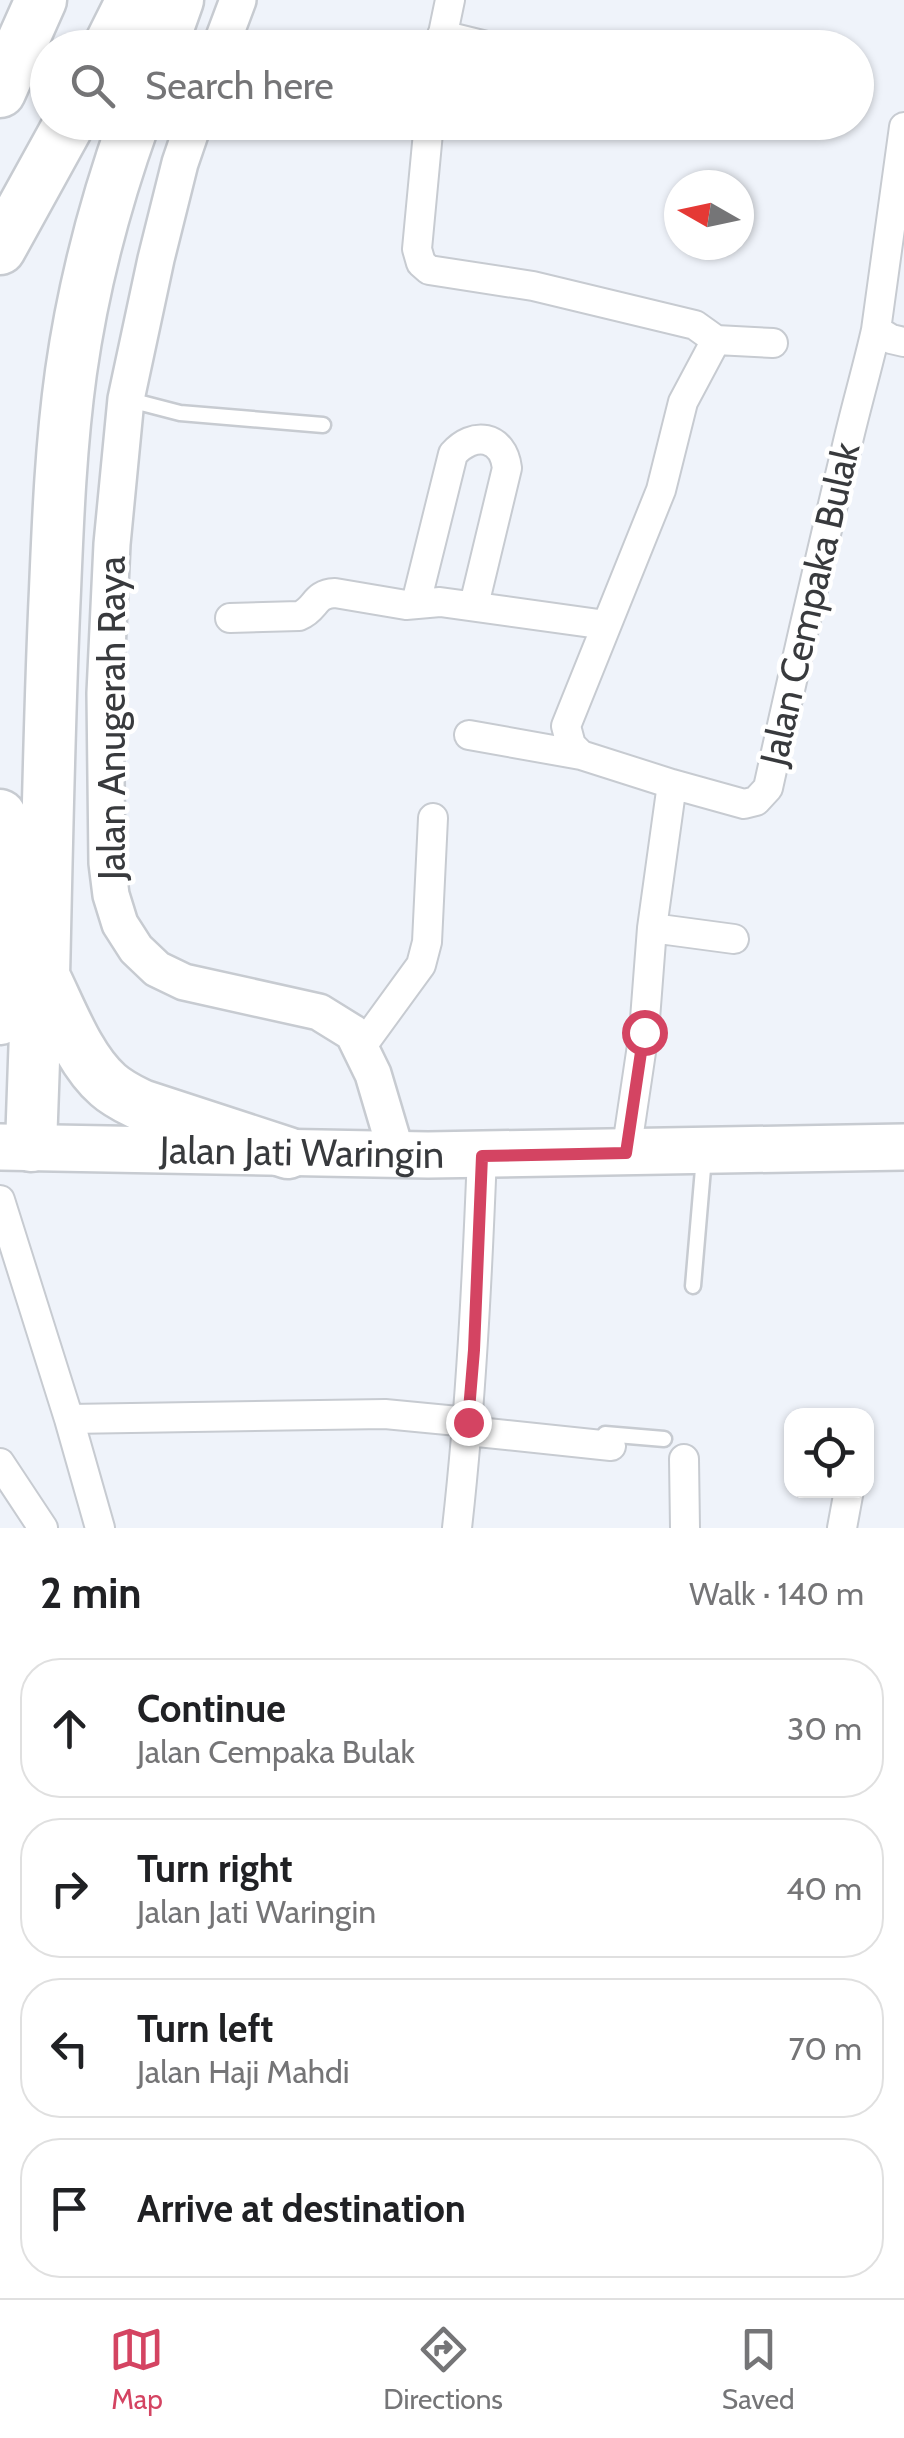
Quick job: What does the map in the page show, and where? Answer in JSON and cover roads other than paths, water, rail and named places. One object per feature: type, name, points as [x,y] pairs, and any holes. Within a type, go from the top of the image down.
[{"type":"highway","points":[[0,47],[39,0]]},
{"type":"highway","points":[[0,92],[39,0]]},
{"type":"highway","points":[[117,30],[132,0]]},
{"type":"highway","points":[[167,30],[178,0]]},
{"type":"highway","points":[[0,249],[61,140]]},
{"type":"highway","points":[[16,1146],[36,1004],[44,976],[52,634],[71,370],[100,228],[128,140]]},
{"type":"highway","points":[[0,815],[11,835],[18,894],[18,940],[10,992],[0,1019]]},
{"type":"highway","points":[[44,976],[90,1064],[121,1095],[142,1106],[288,1154]]},
{"type":"main road","name":"Jalan Jati Waringin","points":[[16,1146],[482,1156],[904,1148]]},
{"type":"street","points":[[227,30],[238,0]]},
{"type":"street","points":[[443,30],[450,0]]},
{"type":"street","name":"Jalan Cempaka Bulak","points":[[469,735],[580,755],[744,804],[756,801],[768,788],[896,254],[904,127]]},
{"type":"street","name":"Jalan Anugerah Raya","points":[[188,140],[156,259],[126,399],[112,544],[105,692],[107,863],[111,895],[120,924],[136,950],[157,969],[184,982],[319,1012],[353,1033],[362,1046]]},
{"type":"street","points":[[428,140],[416,249],[421,263],[429,270],[533,286],[695,325],[716,340],[773,343]]},
{"type":"street","points":[[876,330],[904,342]]},
{"type":"street","points":[[580,755],[571,746],[566,726],[660,490],[683,402],[716,340]]},
{"type":"street","points":[[416,603],[453,454],[461,444],[480,439],[499,448],[507,468],[474,605]]},
{"type":"street","points":[[230,618],[300,616],[324,593],[335,593],[406,605],[474,605],[606,624]]},
{"type":"street","points":[[626,1153],[672,784]]},
{"type":"street","points":[[397,1155],[362,1046],[421,964],[427,942],[433,818]]},
{"type":"street","points":[[652,928],[734,939]]},
{"type":"street","points":[[457,1528],[474,1350],[482,1156]]},
{"type":"street","points":[[0,1200],[100,1528]]},
{"type":"street","points":[[69,1419],[385,1414],[612,1446]]},
{"type":"street","points":[[684,1459],[685,1528]]},
{"type":"street","points":[[0,1463],[43,1528]]},
{"type":"street","points":[[842,1528],[848,1498]]},
{"type":"lane","points":[[126,399],[180,413],[323,425]]},
{"type":"lane","points":[[693,1286],[705,1151]]},
{"type":"lane","points":[[468,1426],[664,1439]]}]
